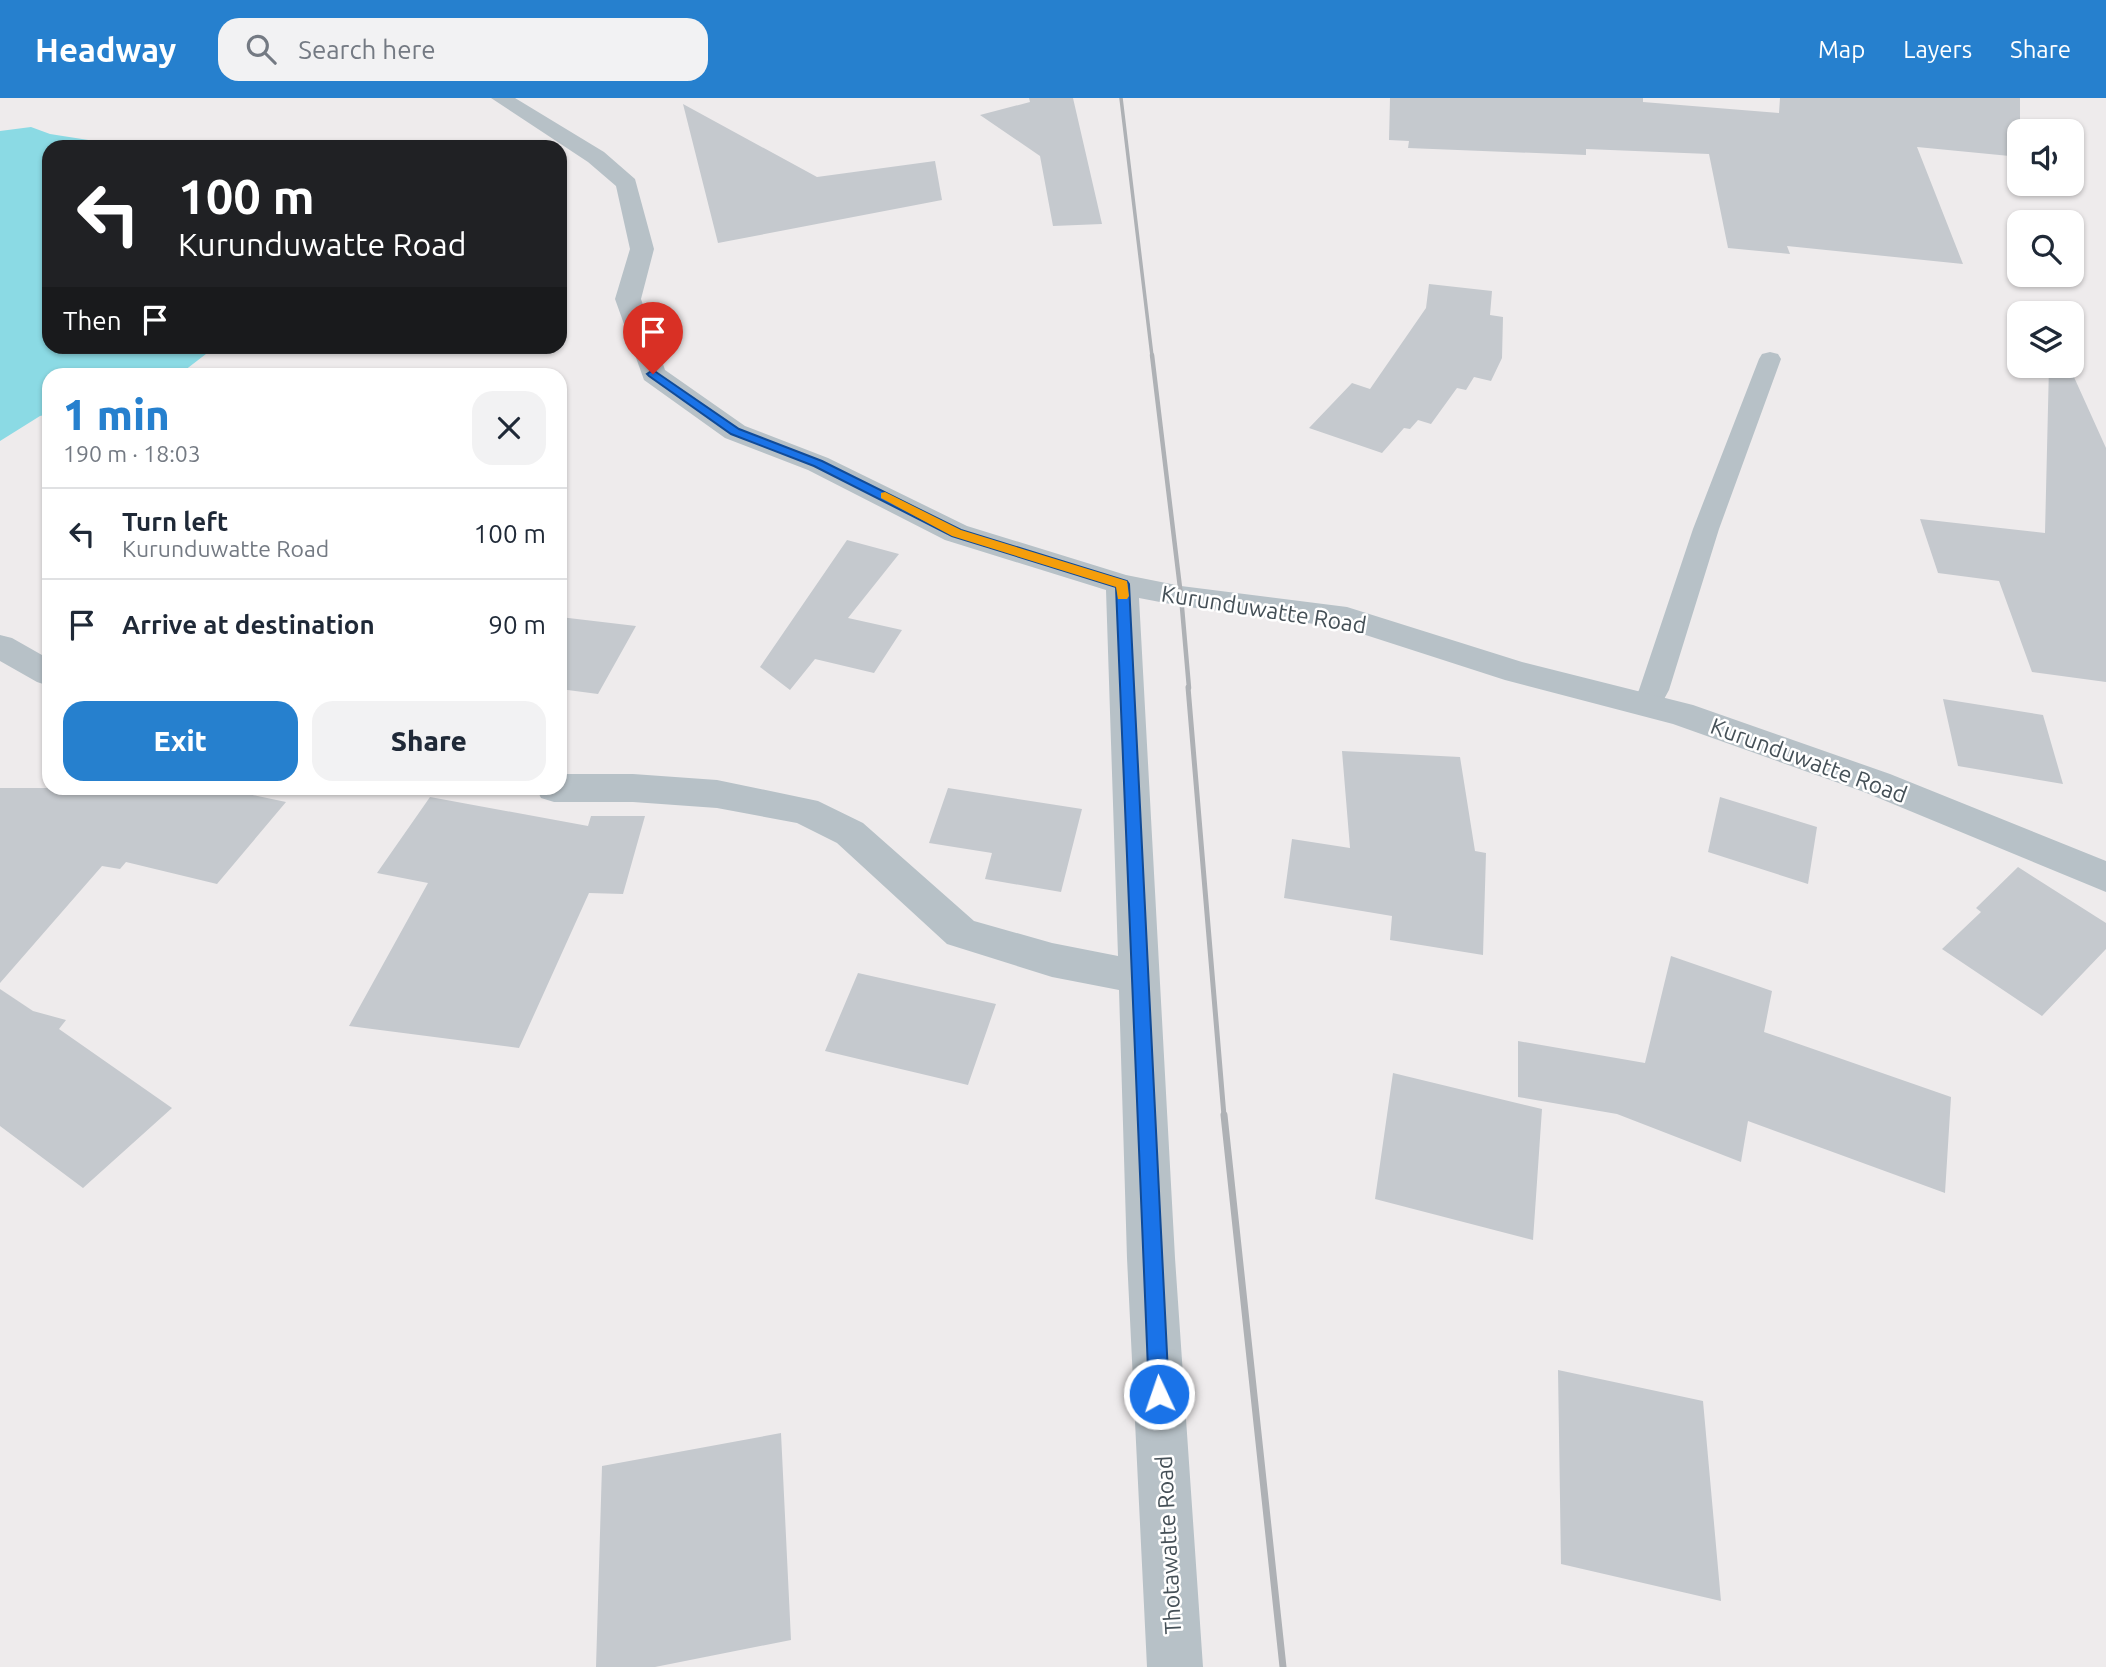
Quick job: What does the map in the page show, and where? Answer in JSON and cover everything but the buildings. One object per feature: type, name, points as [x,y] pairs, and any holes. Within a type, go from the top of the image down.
[{"type":"street","name":"Kurunduwatte Road","points":[[501,98],[596,158],[627,184],[642,249],[628,299],[653,374],[735,432],[818,464],[956,533],[1122,584],[1203,600],[1347,618],[1517,672],[1681,714],[1877,783],[2106,877]]},
{"type":"street","name":"Thotawatte Road","points":[[1122,584],[1152,1272],[1175,1667]]},
{"type":"street","points":[[0,646],[42,670]]},
{"type":"street","points":[[567,788],[633,788],[717,794],[805,811],[850,833],[961,933],[1052,960],[1139,977]]},
{"type":"lane","points":[[1646,705],[1654,690],[1706,530],[1770,359]]},
{"type":"water","points":[[31,127],[50,134],[88,140],[42,140],[42,354],[206,354],[188,368],[42,368],[42,416],[0,441],[0,131]]},
{"type":"railway","points":[[1121,98],[1152,356]]},
{"type":"railway","points":[[1152,355],[1181,596],[1189,688]]},
{"type":"railway","points":[[1188,687],[1224,1116]]},
{"type":"railway","points":[[1224,1115],[1283,1667]]},
{"type":"slow traffic","points":[[885,496],[956,533],[1122,584],[1123,596]]},
{"type":"route","points":[[653,374],[735,432],[818,464],[956,533],[1122,584],[1159,1394]]}]
